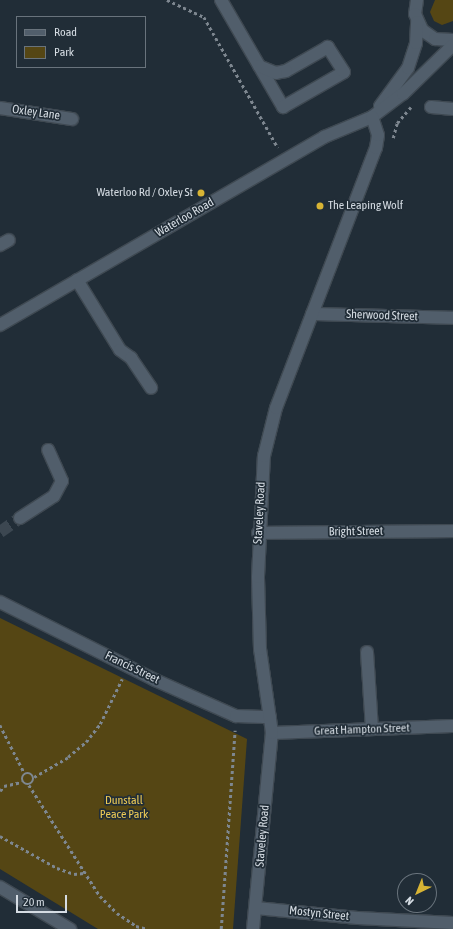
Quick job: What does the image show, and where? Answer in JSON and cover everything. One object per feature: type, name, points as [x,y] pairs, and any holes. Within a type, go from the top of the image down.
[{"type":"street","points":[[221,0],[283,107],[344,72],[328,47],[286,71],[276,73],[260,66]]},
{"type":"street","points":[[372,117],[408,68],[416,43],[418,22],[415,2]]},
{"type":"street","points":[[418,22],[428,35],[435,39],[453,40]]},
{"type":"street","name":"Waterloo Road","points":[[0,325],[324,137],[372,117],[403,94],[453,45]]},
{"type":"street","points":[[431,107],[453,108]]},
{"type":"street","name":"Oxley Lane","points":[[0,108],[72,119]]},
{"type":"street","name":"Staveley Road","points":[[253,929],[272,733],[260,649],[258,533],[266,439],[376,148],[378,135],[372,117]]},
{"type":"street","points":[[77,280],[120,350],[132,358],[151,388]]},
{"type":"street","name":"Sherwood Street","points":[[312,314],[453,318]]},
{"type":"street","points":[[20,518],[54,496],[62,481],[48,450]]},
{"type":"street","name":"Bright Street","points":[[258,533],[453,531]]},
{"type":"street","name":"Francis Street","points":[[0,602],[128,666],[236,716],[270,717]]},
{"type":"street","points":[[367,652],[372,729]]},
{"type":"street","name":"Great Hampton Street","points":[[272,733],[453,726]]},
{"type":"street","points":[[0,887],[70,929]]},
{"type":"street","name":"Mostyn Street","points":[[256,908],[358,918],[453,923]]},
{"type":"path","points":[[167,0],[204,16],[281,152],[285,150],[289,158]]},
{"type":"path","points":[[376,148],[393,142],[397,123],[413,106]]},
{"type":"path","points":[[34,777],[68,757],[86,742],[100,724],[128,666]]},
{"type":"path","points":[[221,929],[236,716]]},
{"type":"path","points":[[0,731],[1,726]]},
{"type":"path","points":[[1,726],[25,774],[22,782]]},
{"type":"path","points":[[25,774],[29,773],[34,777]]},
{"type":"path","points":[[29,785],[33,783],[34,777]]},
{"type":"path","points":[[0,791],[4,786],[22,782],[29,785],[100,896],[117,913],[136,926],[148,929]]},
{"type":"path","points":[[0,836],[57,868],[74,874],[84,873]]},
{"type":"green space","points":[[435,0],[453,0],[453,21],[442,25],[434,21],[430,12]]},
{"type":"green space","name":"Dunstall Peace Park","points":[[0,618],[247,739],[233,929],[98,929],[0,869]]},
{"type":"tunnel","points":[[0,532],[20,518]]},
{"type":"place","name":"Waterloo Rd / Oxley St","points":[[201,193]]},
{"type":"place","name":"The Leaping Wolf","points":[[320,206]]}]
